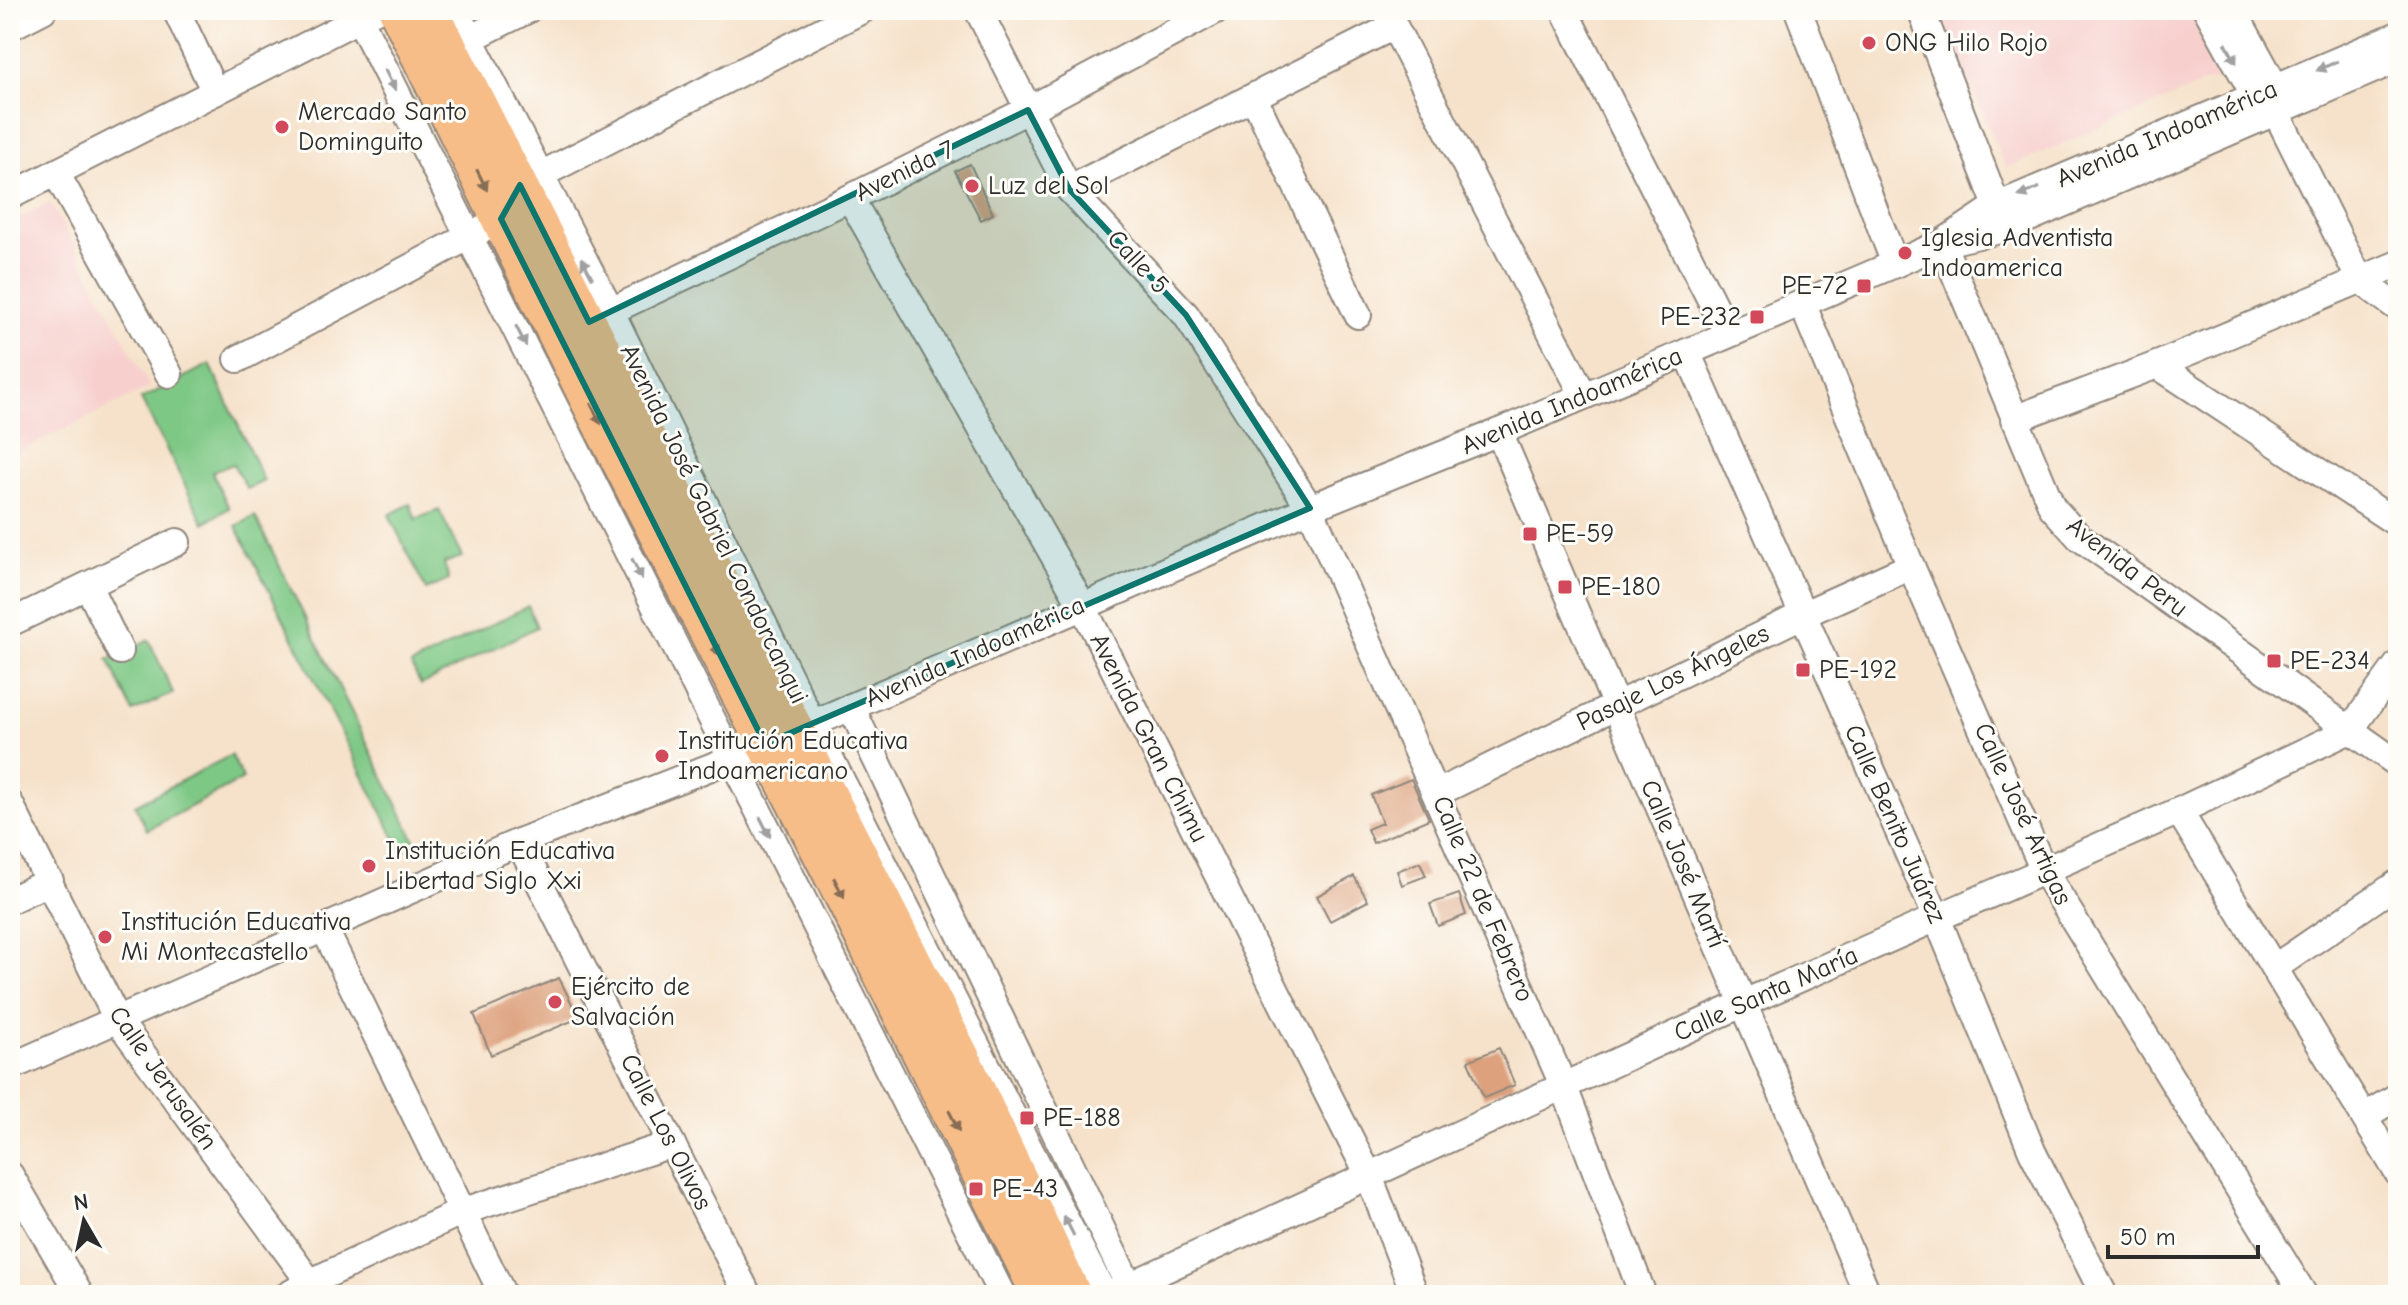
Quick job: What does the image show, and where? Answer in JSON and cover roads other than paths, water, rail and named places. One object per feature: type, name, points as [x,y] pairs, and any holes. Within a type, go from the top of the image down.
[{"type":"highway","name":"Avenida José Gabriel Condorcanqui","points":[[397,10],[587,397],[790,733],[961,1056],[1073,1295]]},
{"type":"highway","name":"Avenida José Gabriel Condorcanqui","points":[[430,10],[459,44],[599,316],[790,733],[848,906],[1040,1295]]},
{"type":"street","points":[[176,10],[215,92]]},
{"type":"street","name":"Avenida José Gabriel Condorcanqui","points":[[455,10],[459,44]]},
{"type":"street","points":[[459,44],[527,10]]},
{"type":"street","points":[[238,359],[501,219],[530,180],[862,10]]},
{"type":"street","name":"Calle 5","points":[[978,10],[1069,189],[1186,315],[1310,508]]},
{"type":"street","name":"Avenida 7","points":[[599,316],[1028,110],[1216,10]]},
{"type":"street","points":[[1564,10],[1728,334]]},
{"type":"street","points":[[1798,10],[1895,264]]},
{"type":"street","points":[[1921,10],[1997,206]]},
{"type":"street","points":[[2207,10],[2269,99]]},
{"type":"street","points":[[2233,10],[2269,99],[2360,280],[2398,308]]},
{"type":"street","points":[[10,196],[364,13],[469,236],[1002,1295]]},
{"type":"street","points":[[1069,189],[1254,98],[1390,18],[1584,396]]},
{"type":"street","name":"Avenida Indoamérica","points":[[1942,243],[2004,229],[2398,35]]},
{"type":"street","name":"Avenida Indoamérica","points":[[10,1067],[519,842],[731,759],[1310,508],[1499,432],[1895,264],[1942,243],[1997,206],[2269,99],[2398,59]]},
{"type":"street","points":[[1254,98],[1358,315]]},
{"type":"street","points":[[56,173],[169,374]]},
{"type":"street","name":"Avenida Gran Chimu","points":[[850,198],[1082,605],[1369,1176],[1415,1295]]},
{"type":"street","name":"Avenida Peru","points":[[1942,243],[2052,507],[2079,537],[2398,764]]},
{"type":"street","points":[[2014,419],[2157,365],[2398,264]]},
{"type":"street","name":"Calle José Artigas","points":[[1802,303],[1911,566],[2044,871],[2304,1295]]},
{"type":"street","name":"Calle Benito Juárez","points":[[1687,352],[1937,918],[2032,1151],[2104,1295]]},
{"type":"street","points":[[2157,365],[2398,524]]},
{"type":"street","name":"Calle José Martí","points":[[1499,432],[1868,1295]]},
{"type":"street","name":"Calle 22 de Febrero","points":[[1310,508],[1564,1087],[1643,1295]]},
{"type":"street","points":[[10,623],[177,542]]},
{"type":"street","name":"Pasaje Los Ángeles","points":[[1437,793],[1802,615],[1911,566]]},
{"type":"street","points":[[88,586],[120,651]]},
{"type":"street","name":"Calle Santa María","points":[[1114,1292],[1742,1004],[2179,811],[2350,730],[2398,664]]},
{"type":"street","points":[[851,707],[1114,1292]]},
{"type":"street","name":"Avenida José Gabriel Condorcanqui","points":[[790,733],[1114,1292]]},
{"type":"street","name":"Calle Jerusalén","points":[[10,804],[117,1019],[306,1291]]},
{"type":"street","points":[[2179,811],[2398,1173]]},
{"type":"street","name":"Calle Los Olivos","points":[[519,842],[748,1295]]},
{"type":"street","points":[[10,900],[50,881]]},
{"type":"street","points":[[2274,968],[2398,883]]},
{"type":"street","points":[[324,928],[503,1295]]},
{"type":"street","points":[[2365,1116],[2398,1096]]},
{"type":"street","points":[[306,1291],[461,1212],[672,1144]]},
{"type":"street","points":[[10,1175],[80,1295]]},
{"type":"place","name":"ONG Hilo Rojo","points":[[1869,43]]},
{"type":"place","name":"Mercado Santo Dominguito","points":[[282,127]]},
{"type":"place","name":"Luz del Sol","points":[[972,186]]},
{"type":"place","name":"Iglesia Adventista Indoamerica","points":[[1905,253]]},
{"type":"place","name":"PE-72","points":[[1864,286]]},
{"type":"place","name":"PE-232","points":[[1757,317]]},
{"type":"place","name":"PE-59","points":[[1530,534]]},
{"type":"place","name":"PE-180","points":[[1565,587]]},
{"type":"place","name":"PE-234","points":[[2274,661]]},
{"type":"place","name":"PE-192","points":[[1803,670]]},
{"type":"place","name":"Institución Educativa Indoamericano","points":[[662,756]]},
{"type":"place","name":"Institución Educativa Libertad Siglo Xxi","points":[[369,866]]},
{"type":"place","name":"Institución Educativa Mi Montecastello","points":[[105,937]]},
{"type":"place","name":"Ejército de Salvación","points":[[555,1002]]},
{"type":"place","name":"PE-188","points":[[1027,1118]]},
{"type":"place","name":"PE-43","points":[[976,1189]]}]
